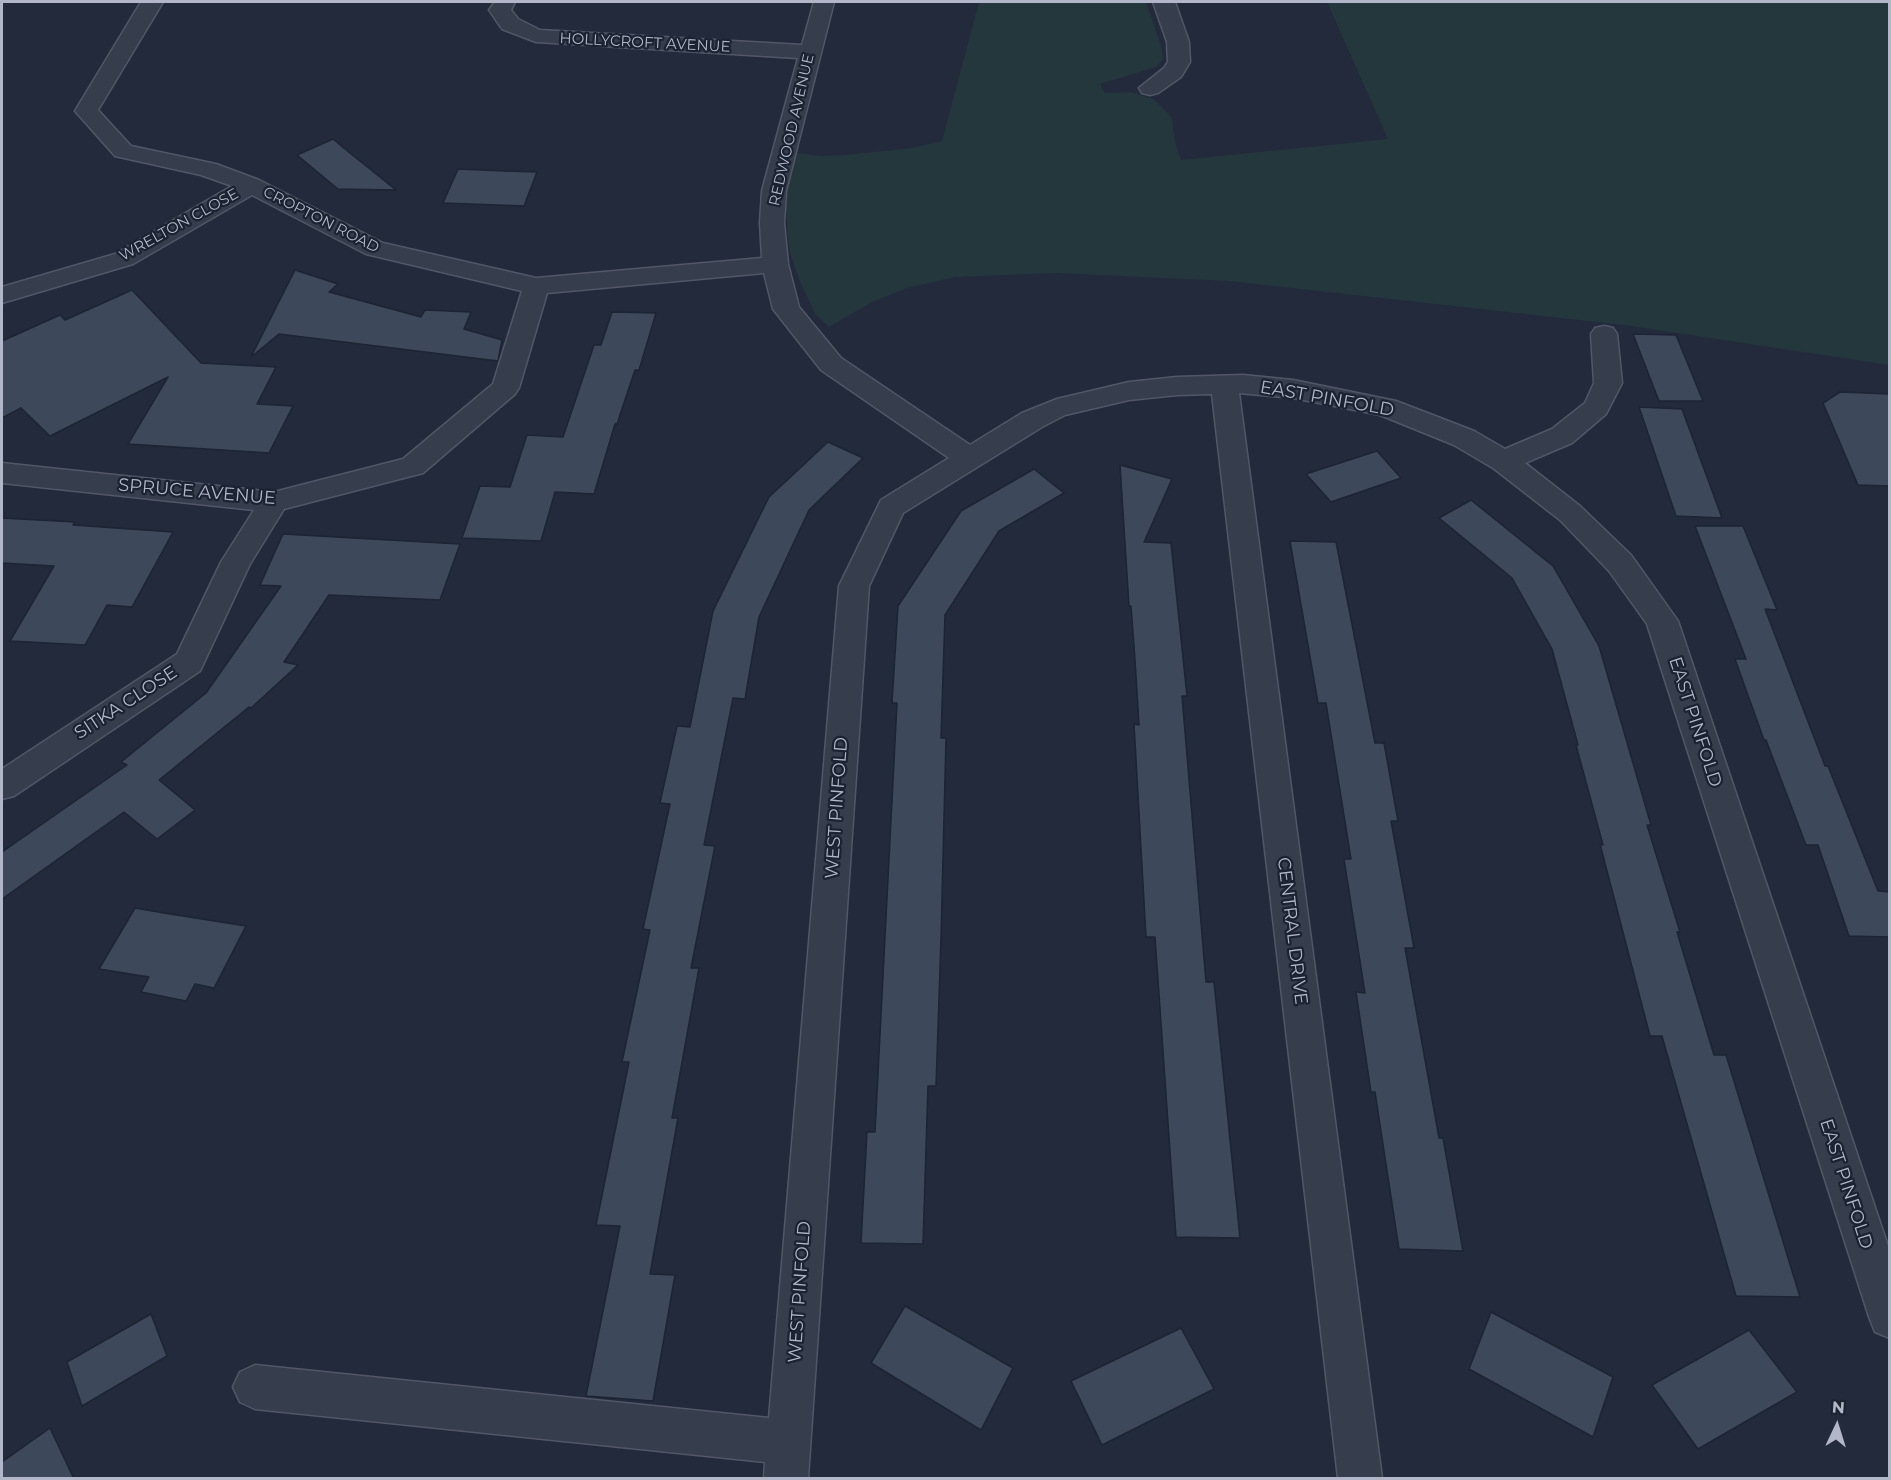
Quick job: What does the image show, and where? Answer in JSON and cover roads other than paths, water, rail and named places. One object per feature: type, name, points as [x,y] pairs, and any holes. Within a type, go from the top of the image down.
[{"type":"street","name":"CROPTON ROAD","points":[[152,2],[86,111],[123,151],[208,169],[251,184],[375,249],[536,286],[775,264]]},
{"type":"street","name":"HOLLYCROFT AVENUE","points":[[505,2],[500,10],[510,24],[536,36],[810,52]]},
{"type":"street","name":"REDWOOD AVENUE","points":[[824,2],[774,191],[772,223],[775,264],[786,309],[831,364],[968,458]]},
{"type":"street","points":[[1150,88],[1173,72],[1179,62],[1178,42],[1164,2]]},
{"type":"street","name":"WRELTON CLOSE","points":[[2,295],[124,259],[251,184]]},
{"type":"street","name":"SPRUCE AVENUE","points":[[2,473],[274,502],[413,466],[505,388],[536,286]]},
{"type":"street","points":[[1503,461],[1562,436],[1596,408],[1608,383],[1604,334]]},
{"type":"street","name":"WEST PINFOLD","points":[[787,1460],[854,586],[891,507],[1032,420],[1058,408],[1129,391],[1224,384]]},
{"type":"street","name":"EAST PINFOLD","points":[[1224,384],[1293,389],[1386,407],[1464,438],[1503,461],[1570,513],[1620,563],[1662,621],[1890,1317]]},
{"type":"street","name":"CENTRAL DRIVE","points":[[1224,384],[1360,1479]]},
{"type":"street","name":"SITKA CLOSE","points":[[2,786],[189,662],[236,562],[274,502]]},
{"type":"street","points":[[255,1387],[787,1460]]}]
